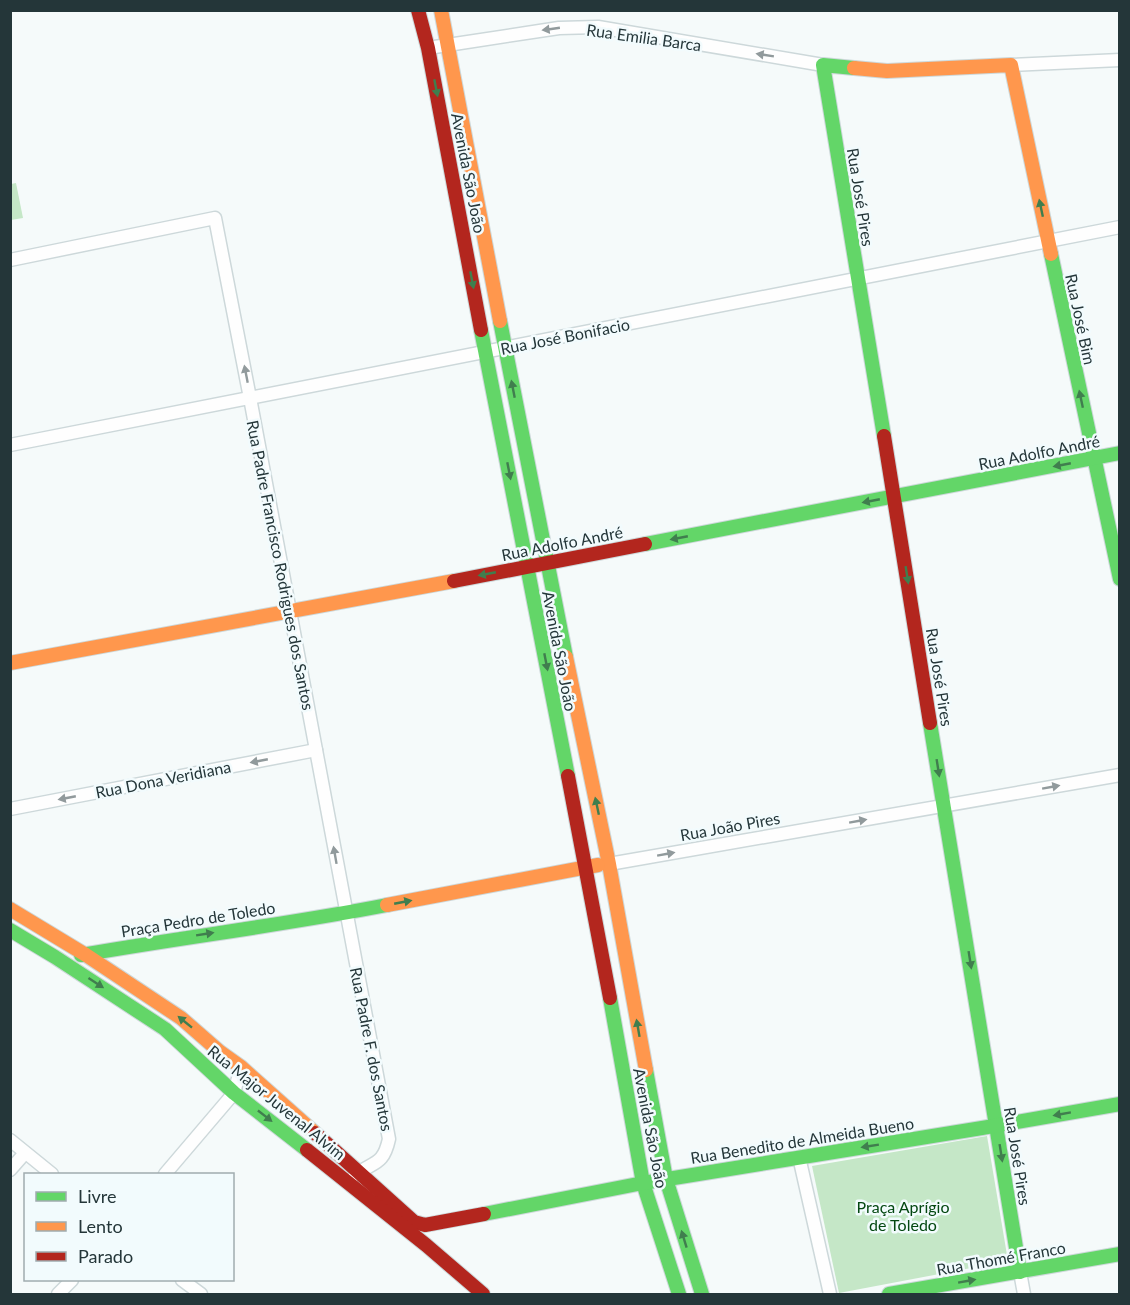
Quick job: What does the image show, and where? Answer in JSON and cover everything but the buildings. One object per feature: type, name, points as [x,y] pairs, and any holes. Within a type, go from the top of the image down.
[{"type":"main road","name":"Avenida São João","points":[[418,10],[441,113],[485,352],[586,867],[643,1183],[679,1294]]},
{"type":"main road","name":"Avenida São João","points":[[441,10],[547,563],[609,864],[666,1179],[702,1294]]},
{"type":"main road","points":[[823,64],[887,71],[1011,64]]},
{"type":"main road","name":"Rua José Pires","points":[[823,64],[1020,1272]]},
{"type":"main road","name":"Rua José Bim","points":[[1011,64],[1119,579]]},
{"type":"main road","points":[[441,113],[459,110]]},
{"type":"main road","name":"Rua Adolfo André","points":[[10,663],[290,612],[1119,453]]},
{"type":"main road","points":[[550,685],[571,681]]},
{"type":"main road","name":"Rua João Pires","points":[[346,913],[609,864]]},
{"type":"main road","name":"Rua Major Juvenal Alvim","points":[[10,909],[86,955],[181,1018],[241,1067],[414,1222],[419,1224]]},
{"type":"main road","name":"Praça Pedro de Toledo","points":[[55,957],[86,955],[346,913]]},
{"type":"main road","name":"Rua Major Juvenal Alvim","points":[[10,930],[165,1029],[234,1093],[347,1181],[483,1294]]},
{"type":"main road","points":[[603,961],[626,957]]},
{"type":"main road","name":"Rua Benedito de Almeida Bueno","points":[[419,1224],[453,1220],[666,1179],[1119,1104]]},
{"type":"main road","points":[[437,1254],[436,1234],[442,1226],[453,1220]]},
{"type":"main road","name":"Rua Thomé Franco","points":[[889,1294],[1119,1254]]},
{"type":"street","name":"Rua Emilia Barca","points":[[428,48],[559,28],[598,27],[823,64]]},
{"type":"street","points":[[1011,64],[1119,60]]},
{"type":"street","name":"Rua Padre Francisco Rodrigues dos Santos","points":[[10,260],[215,218],[346,913]]},
{"type":"street","name":"Rua José Bonifacio","points":[[10,445],[1119,227]]},
{"type":"street","name":"Rua Dona Veridiana","points":[[10,809],[316,750]]},
{"type":"street","name":"Rua João Pires","points":[[609,864],[1119,775]]},
{"type":"street","name":"Rua Padre F. dos Santos","points":[[346,913],[389,1139],[386,1153],[377,1162],[347,1181]]},
{"type":"street","points":[[166,1173],[234,1093],[241,1067]]},
{"type":"street","points":[[10,1140],[51,1173]]},
{"type":"street","points":[[10,1170],[26,1153]]},
{"type":"street","points":[[799,1158],[830,1294]]},
{"type":"street","name":"Rua José Pires","points":[[1020,1272],[1024,1294]]},
{"type":"street","points":[[58,1294],[71,1281]]},
{"type":"street","points":[[183,1281],[201,1294]]},
{"type":"green space","points":[[16,183],[23,218],[11,220],[11,184]]},
{"type":"green space","name":"Praça Aprígio de Toledo","points":[[987,1136],[1008,1261],[839,1293],[812,1166]]},
{"type":"traffic: fast","points":[[854,68],[823,65],[884,436]]},
{"type":"traffic: fast","points":[[1051,254],[1120,579]]},
{"type":"traffic: fast","points":[[500,321],[566,657]]},
{"type":"traffic: fast","points":[[481,330],[568,776]]},
{"type":"traffic: fast","points":[[645,544],[1120,453]]},
{"type":"traffic: fast","points":[[930,723],[1020,1272]]},
{"type":"traffic: fast","points":[[81,955],[387,905]]},
{"type":"traffic: fast","points":[[10,930],[165,1029],[234,1093],[307,1150]]},
{"type":"traffic: fast","points":[[610,998],[643,1183],[679,1294]]},
{"type":"traffic: fast","points":[[646,1070],[666,1179],[702,1294]]},
{"type":"traffic: fast","points":[[484,1214],[643,1183],[1120,1104]]},
{"type":"traffic: fast","points":[[889,1294],[1120,1254]]},
{"type":"traffic: slow","points":[[441,10],[500,321]]},
{"type":"traffic: slow","points":[[854,68],[887,71],[1011,65],[1051,254]]},
{"type":"traffic: slow","points":[[10,663],[454,581]]},
{"type":"traffic: slow","points":[[566,657],[609,864],[646,1070]]},
{"type":"traffic: slow","points":[[387,905],[598,865]]},
{"type":"traffic: slow","points":[[10,909],[86,955],[181,1018],[241,1067],[315,1133]]},
{"type":"traffic: jam","points":[[418,10],[428,48],[481,330]]},
{"type":"traffic: jam","points":[[884,436],[930,723]]},
{"type":"traffic: jam","points":[[454,581],[645,544]]},
{"type":"traffic: jam","points":[[568,776],[610,998]]},
{"type":"traffic: jam","points":[[315,1133],[414,1222],[425,1225],[484,1214]]},
{"type":"traffic: jam","points":[[307,1150],[426,1245],[483,1294]]}]
